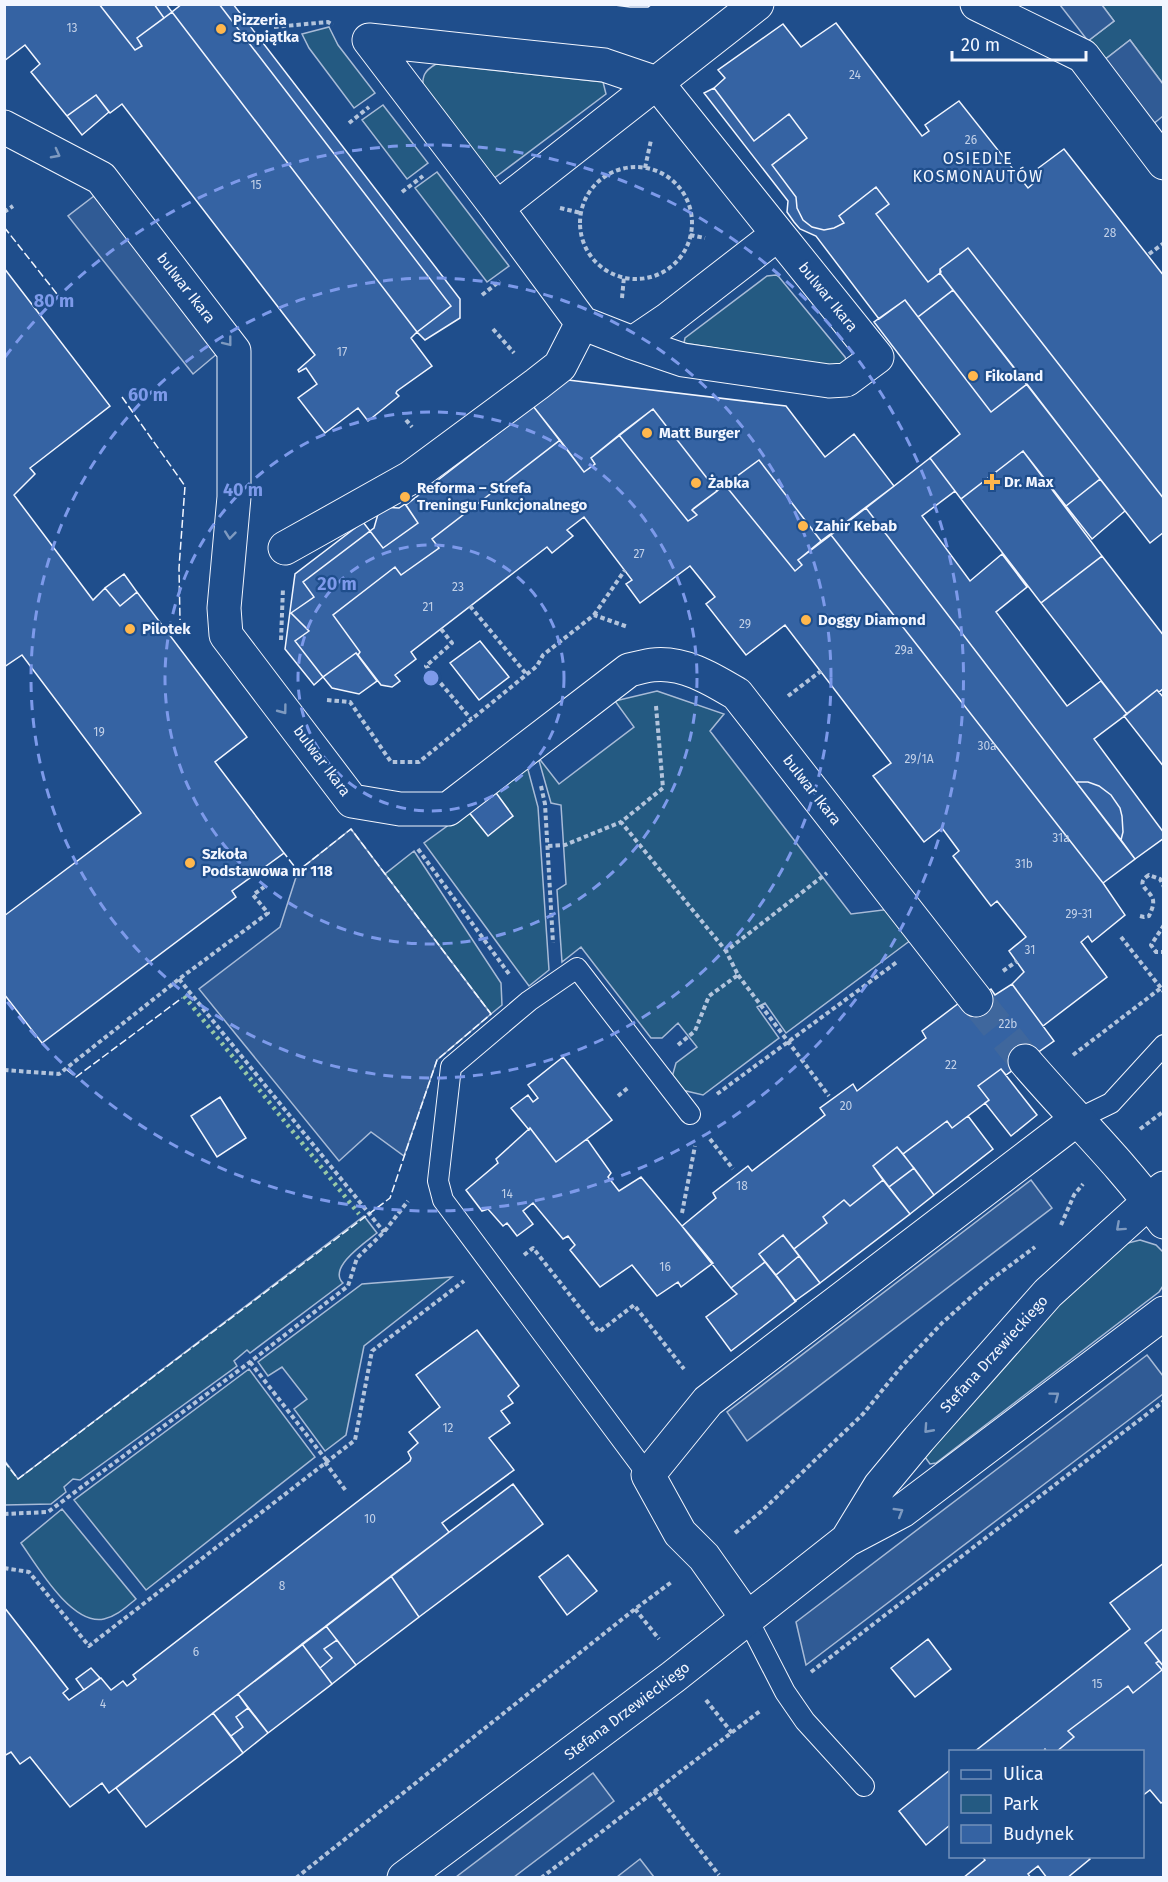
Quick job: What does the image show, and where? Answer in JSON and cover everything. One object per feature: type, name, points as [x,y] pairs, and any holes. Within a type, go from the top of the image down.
[{"type":"street","points":[[497,208],[757,4]]},
{"type":"street","points":[[977,4],[1083,56],[1164,163]]},
{"type":"street","points":[[285,548],[410,478],[545,378],[560,366],[582,323],[369,40],[604,65],[657,83]]},
{"type":"street","name":"bulwar Ikara","points":[[582,323],[683,360],[829,381],[846,380],[877,357],[657,83]]},
{"type":"street","name":"bulwar Ikara","points":[[4,127],[101,178],[234,351],[234,497],[224,608],[226,635],[352,801],[400,809],[448,809],[629,670],[654,665],[682,667],[711,678],[737,694],[976,1000]]},
{"type":"street","points":[[633,343],[667,320],[778,234]]},
{"type":"street","points":[[1033,1070],[1076,1120],[1159,1204]]},
{"type":"street","points":[[747,1618],[704,1557],[680,1533],[648,1475],[708,1401],[1076,1120]]},
{"type":"street","name":"Stefana Drzewieckiego","points":[[847,1540],[886,1478],[1041,1301],[1159,1204]]},
{"type":"street","name":"Stefana Drzewieckiego","points":[[404,1878],[673,1677],[847,1540],[902,1511],[1164,1313]]},
{"type":"lane","points":[[648,1475],[443,1200],[438,1181],[451,1067],[529,1001],[577,968],[690,1114]]},
{"type":"lane","points":[[1076,1120],[1111,1103],[1164,1046]]},
{"type":"lane","points":[[747,1618],[785,1692],[805,1721],[864,1786]]},
{"type":"path","points":[[274,27],[328,22]]},
{"type":"path","points":[[349,123],[359,116]]},
{"type":"path","points":[[645,168],[651,143]]},
{"type":"path","points":[[635,166],[664,172],[686,193],[694,221],[687,250],[666,272],[638,280],[609,273],[587,253],[579,224],[581,213],[586,195],[606,174],[635,166]]},
{"type":"path","points":[[402,192],[411,185]]},
{"type":"path","points":[[4,212],[13,206]]},
{"type":"path","points":[[567,210],[581,213]]},
{"type":"path","points":[[690,236],[707,239]]},
{"type":"path","points":[[1149,254],[1164,243]]},
{"type":"path","points":[[622,294],[624,277]]},
{"type":"path","points":[[482,295],[490,289]]},
{"type":"path","points":[[493,329],[521,361]]},
{"type":"path","points":[[280,640],[285,548]]},
{"type":"path","points":[[316,699],[350,702],[392,762],[419,762],[527,675],[537,666],[543,655],[594,615],[625,570]]},
{"type":"path","points":[[470,606],[527,675]]},
{"type":"path","points":[[548,846],[565,845],[621,822],[663,788],[654,689],[655,637],[594,615]]},
{"type":"path","points":[[441,629],[452,643],[426,666],[471,719]]},
{"type":"path","points":[[525,749],[535,762],[545,804],[556,983]]},
{"type":"path","points":[[400,809],[417,846],[529,1001]]},
{"type":"path","points":[[621,822],[726,951],[738,975],[830,1096]]},
{"type":"path","points":[[726,951],[858,849]]},
{"type":"path","points":[[1140,916],[1149,916],[1153,905],[1153,898],[1143,887],[1144,878],[1149,875],[1160,879],[1164,887]]},
{"type":"path","points":[[4,1070],[59,1074],[179,979],[268,914],[253,895],[264,887]]},
{"type":"path","points":[[1164,925],[1151,945],[1156,952],[1164,952]]},
{"type":"path","points":[[1033,1070],[1162,990],[1121,937]]},
{"type":"path","points":[[690,1114],[928,939]]},
{"type":"path","points":[[1006,969],[1017,961]]},
{"type":"path","points":[[681,1043],[695,1031],[709,996],[738,975]]},
{"type":"path","points":[[179,979],[384,1232]]},
{"type":"path","points":[[1059,1229],[1074,1194],[1128,1139],[1164,1111]]},
{"type":"path","points":[[682,1213],[697,1136]]},
{"type":"path","points":[[4,1514],[48,1512],[250,1362],[348,1286],[357,1258],[384,1232],[418,1188],[438,1181]]},
{"type":"path","points":[[296,1878],[763,1510],[863,1414],[902,1366],[942,1323],[989,1281],[1041,1242]]},
{"type":"path","points":[[4,1568],[28,1572],[89,1646],[355,1440],[372,1351],[493,1268],[533,1248],[599,1332],[634,1305],[708,1401]]},
{"type":"path","points":[[250,1362],[346,1491]]},
{"type":"path","points":[[541,1878],[1164,1401]]},
{"type":"path","points":[[635,1609],[662,1643]]},
{"type":"path","points":[[705,1698],[732,1733]]},
{"type":"path","points":[[654,1791],[720,1875]]},
{"type":"green space","points":[[1102,5],[1163,5],[1163,84],[1130,40],[1103,61],[1088,41],[1114,21]]},
{"type":"green space","points":[[329,27],[338,45],[375,93],[354,108],[309,48],[302,34]]},
{"type":"green space","points":[[436,64],[603,82],[606,94],[493,179],[423,89],[425,74]]},
{"type":"green space","points":[[383,105],[428,163],[407,179],[362,120]]},
{"type":"green space","points":[[437,172],[509,266],[487,282],[415,188]]},
{"type":"green space","points":[[776,275],[847,362],[839,368],[684,343],[685,338],[767,276]]},
{"type":"green space","points":[[657,691],[724,714],[710,731],[851,914],[891,909],[915,937],[786,1033],[765,1003],[757,1007],[779,1038],[703,1095],[682,1090],[672,1077],[676,1063],[697,1047],[678,1023],[662,1038],[651,1038],[581,947],[562,962],[557,890],[566,884],[561,805],[551,803],[538,757],[559,784],[634,727],[615,701]]},
{"type":"green space","points":[[527,766],[538,807],[549,970],[529,986],[424,843],[468,811],[488,835],[494,790]]},
{"type":"green space","points":[[414,851],[501,983],[502,1005],[491,1014],[385,874]]},
{"type":"green space","points":[[364,1216],[377,1233],[344,1263],[339,1277],[343,1283],[250,1353],[247,1350],[234,1361],[237,1366],[80,1480],[73,1479],[64,1487],[66,1492],[51,1504],[5,1505],[5,1461],[18,1479]]},
{"type":"green space","points":[[1140,1240],[1156,1245],[1164,1253],[1163,1286],[1159,1292],[936,1463],[930,1464],[925,1457],[1074,1286],[1120,1245]]},
{"type":"green space","points":[[452,1277],[364,1346],[346,1435],[325,1451],[294,1409],[307,1399],[282,1367],[268,1376],[258,1362],[362,1284]]},
{"type":"green space","points":[[249,1369],[315,1457],[146,1590],[74,1500]]},
{"type":"green space","points":[[62,1509],[136,1599],[113,1616],[92,1619],[68,1604],[56,1592],[21,1543]]},
{"type":"shaded area","points":[[1060,5],[1102,5],[1114,21],[1088,41]]},
{"type":"shaded area","points":[[1130,40],[1163,84],[1163,116],[1152,125],[1103,61]]},
{"type":"shaded area","points":[[94,196],[218,353],[193,374],[68,216]]},
{"type":"shaded area","points":[[351,829],[491,1014],[437,1060],[404,1156],[371,1132],[339,1161],[199,989],[280,927],[298,871]]},
{"type":"shaded area","points":[[1031,1180],[1052,1208],[747,1441],[727,1412]]},
{"type":"shaded area","points":[[1147,1355],[1163,1376],[1163,1394],[806,1665],[796,1622]]},
{"type":"shaded area","points":[[593,1773],[614,1801],[514,1877],[456,1877]]},
{"type":"shaded area","points":[[640,1859],[654,1877],[617,1877]]},
{"type":"building","points":[[4,4],[99,4],[135,50],[142,46],[137,38],[172,12],[417,332],[411,338],[432,366],[397,391],[399,396],[368,421],[358,408],[325,433],[298,398],[317,384],[306,368],[299,372],[298,370],[315,355],[122,104],[110,113],[96,95],[67,116],[31,72],[40,64],[25,45],[4,61]]},
{"type":"building","points":[[99,4],[154,4],[164,18],[137,38],[142,46],[135,50]]},
{"type":"building","points":[[154,4],[166,4],[172,12],[164,18]]},
{"type":"building","points":[[182,4],[219,4],[451,306],[417,332],[172,12]]},
{"type":"building","points":[[219,4],[233,4],[460,299],[460,318],[425,340],[417,332],[451,306]]},
{"type":"building","points":[[607,4],[652,4],[648,7],[630,7]]},
{"type":"building","points":[[836,23],[922,136],[929,131],[925,125],[959,101],[1028,188],[1035,182],[1029,175],[1064,149],[1164,276],[1164,499],[968,248],[940,269],[941,272],[928,282],[876,214],[889,204],[876,187],[839,216],[844,223],[834,228],[824,230],[812,227],[803,220],[797,208],[796,197],[772,165],[807,138],[789,114],[754,141],[714,88],[725,78],[718,70],[783,24],[801,47]]},
{"type":"building","points":[[714,88],[754,141],[789,114],[807,138],[772,165],[796,197],[797,208],[803,220],[812,227],[824,230],[834,228],[844,223],[839,216],[876,187],[889,204],[876,214],[928,282],[940,273],[953,290],[918,317],[905,300],[879,319],[816,236],[800,229],[794,222],[787,212],[788,201],[704,93]]},
{"type":"building","points":[[96,95],[109,112],[82,135],[67,116]]},
{"type":"building","points":[[968,248],[1164,499],[1164,532],[1150,543],[940,273],[940,269]]},
{"type":"building","points":[[4,268],[110,406],[30,468],[35,474],[14,495],[93,600],[105,588],[120,606],[137,592],[247,737],[215,762],[284,853],[232,891],[236,897],[42,1043],[4,994],[4,916],[141,813],[22,655],[4,667]]},
{"type":"building","points":[[953,290],[1027,384],[991,412],[918,317]]},
{"type":"building","points":[[905,300],[991,412],[1027,384],[1100,479],[1066,506],[1023,451],[961,499],[930,458],[960,434],[874,322]]},
{"type":"building","points":[[568,380],[786,406],[825,457],[854,434],[894,486],[821,541],[759,460],[717,491],[653,409],[591,458],[595,464],[584,472],[533,406]]},
{"type":"building","points":[[533,406],[560,440],[432,539],[439,548],[401,575],[395,567],[333,615],[360,652],[323,677],[295,641],[309,631],[291,613],[314,597],[303,582],[370,531],[383,548],[418,523],[406,505]]},
{"type":"building","points":[[653,409],[717,491],[692,510],[697,515],[688,521],[619,435]]},
{"type":"building","points":[[619,435],[688,521],[697,515],[692,510],[694,508],[725,485],[795,571],[802,565],[798,560],[831,535],[1103,883],[1125,915],[1092,942],[1088,936],[1081,942],[1107,977],[1043,1026],[1012,984],[1024,972],[1009,951],[1026,937],[997,901],[991,906],[953,856],[959,851],[942,828],[924,842],[873,776],[891,763],[785,625],[746,655],[706,604],[715,597],[690,566],[640,603],[626,584],[632,580],[584,517],[567,530],[573,536],[552,553],[547,547],[411,652],[416,659],[395,675],[400,681],[392,687],[381,685],[358,655],[360,652],[333,615],[395,567],[401,575],[439,548],[432,539],[560,440],[584,472],[595,464],[591,458]]},
{"type":"building","points":[[1023,451],[1102,556],[1041,603],[961,499]]},
{"type":"building","points":[[930,458],[955,491],[922,516],[970,581],[1002,554],[1027,587],[996,612],[1067,706],[1101,681],[1127,714],[1094,739],[1164,833],[1164,838],[1135,859],[1121,840],[1122,816],[1120,808],[1111,795],[1099,786],[1088,782],[1076,782],[866,508]]},
{"type":"building","points":[[759,460],[821,541],[798,560],[802,565],[795,571],[725,485]]},
{"type":"building","points":[[1100,479],[1125,511],[1092,539],[1066,506]]},
{"type":"building","points":[[405,504],[418,523],[383,548],[370,531],[374,528],[380,507],[399,508]]},
{"type":"building","points":[[866,508],[1135,859],[1103,883],[831,535]]},
{"type":"building","points":[[363,522],[370,531],[303,582],[314,597],[291,613],[309,631],[295,641],[323,677],[314,685],[285,649],[295,574]]},
{"type":"building","points":[[1102,556],[1164,636],[1164,688],[1159,692],[1157,690],[1127,714],[1041,603]]},
{"type":"building","points":[[124,574],[137,592],[120,606],[105,588]]},
{"type":"building","points":[[480,641],[509,677],[479,700],[450,663]]},
{"type":"building","points":[[356,653],[377,681],[359,694],[332,688],[323,677]]},
{"type":"building","points":[[1157,690],[1164,698],[1164,767],[1124,716]]},
{"type":"building","points":[[1076,782],[1088,782],[1099,786],[1111,795],[1120,808],[1122,816],[1121,840]]},
{"type":"building","points":[[494,790],[513,816],[488,836],[468,811]]},
{"type":"building","points":[[1012,984],[1054,1041],[1006,1075],[1001,1069],[978,1086],[989,1100],[952,1128],[947,1121],[903,1154],[897,1147],[873,1166],[883,1180],[850,1206],[844,1200],[823,1217],[827,1223],[794,1249],[783,1235],[759,1254],[765,1262],[731,1288],[682,1226],[716,1198],[713,1193],[748,1166],[752,1171],[825,1115],[820,1108],[853,1084],[857,1091],[926,1038],[922,1031],[959,1003],[964,1009],[991,989],[995,995]]},
{"type":"building","points":[[563,1057],[612,1120],[556,1162],[511,1108],[528,1095],[533,1102],[538,1098],[528,1085]]},
{"type":"building","points":[[1001,1069],[1037,1115],[1011,1136],[985,1103],[989,1100],[978,1086]]},
{"type":"building","points":[[220,1097],[246,1138],[217,1157],[191,1116]]},
{"type":"building","points":[[968,1116],[993,1149],[934,1195],[903,1154],[947,1121],[952,1128]]},
{"type":"building","points":[[530,1128],[556,1162],[587,1139],[611,1173],[608,1177],[619,1191],[641,1177],[713,1263],[681,1287],[678,1282],[657,1296],[632,1265],[600,1287],[570,1250],[575,1245],[568,1236],[563,1239],[533,1203],[523,1211],[533,1224],[517,1236],[507,1223],[503,1226],[488,1209],[482,1211],[466,1190],[498,1163],[496,1159]]},
{"type":"building","points":[[897,1147],[914,1168],[889,1187],[873,1166]]},
{"type":"building","points":[[914,1168],[934,1195],[910,1214],[889,1187]]},
{"type":"building","points":[[883,1180],[910,1214],[820,1283],[794,1249],[827,1223],[823,1217],[844,1200],[850,1206]]},
{"type":"building","points":[[783,1235],[799,1256],[776,1275],[759,1254]]},
{"type":"building","points":[[799,1256],[820,1283],[795,1301],[776,1275]]},
{"type":"building","points":[[765,1262],[796,1301],[731,1351],[706,1317],[737,1294],[731,1288]]},
{"type":"building","points":[[477,1330],[519,1386],[508,1396],[513,1403],[501,1411],[510,1423],[489,1438],[514,1470],[442,1523],[449,1532],[109,1793],[102,1783],[70,1807],[30,1757],[20,1764],[11,1752],[4,1756],[4,1607],[68,1689],[63,1693],[69,1700],[101,1678],[111,1690],[123,1681],[127,1686],[136,1679],[133,1675],[410,1461],[408,1452],[418,1443],[409,1432],[440,1407],[416,1375]]},
{"type":"building","points":[[513,1484],[543,1524],[419,1617],[391,1576]]},
{"type":"building","points":[[568,1555],[597,1591],[567,1615],[539,1577]]},
{"type":"building","points":[[1164,1563],[1164,1628],[1145,1643],[1159,1661],[1156,1663],[1162,1670],[1133,1693],[1128,1686],[1068,1731],[1074,1737],[1058,1750],[977,1750],[1130,1629],[1110,1603]]},
{"type":"building","points":[[391,1576],[419,1617],[356,1665],[326,1626]]},
{"type":"building","points":[[326,1626],[337,1640],[324,1649],[332,1658],[320,1668],[302,1644]]},
{"type":"building","points":[[1164,1628],[1164,1667],[1145,1643]]},
{"type":"building","points":[[928,1639],[951,1669],[915,1697],[891,1668]]},
{"type":"building","points":[[337,1640],[356,1665],[332,1684],[320,1668],[332,1658],[324,1649]]},
{"type":"building","points":[[302,1644],[332,1684],[268,1733],[238,1694]]},
{"type":"building","points":[[1159,1661],[1164,1667],[1164,1801],[1161,1803],[1150,1790],[1144,1794],[1144,1750],[1058,1750],[1074,1737],[1068,1731],[1128,1686],[1133,1693],[1162,1670],[1156,1663]]},
{"type":"building","points":[[91,1668],[100,1678],[84,1690],[76,1679]]},
{"type":"building","points":[[238,1694],[248,1708],[236,1717],[243,1727],[231,1736],[213,1713]]},
{"type":"building","points":[[248,1708],[268,1733],[243,1753],[231,1736],[243,1727],[236,1717]]},
{"type":"building","points":[[213,1713],[243,1753],[146,1827],[116,1788]]},
{"type":"building","points":[[949,1771],[949,1826],[926,1845],[899,1811]]},
{"type":"building","points":[[984,1858],[1090,1859],[1067,1878],[1047,1878],[1038,1866],[1028,1874],[1031,1878],[963,1878],[985,1860]]},
{"type":"tunnel","points":[[976,1000],[1025,1061]]},
{"type":"hedge","points":[[184,996],[359,1214]]},
{"type":"fence","points":[[4,227],[57,294],[36,309]]},
{"type":"fence","points":[[122,397],[185,486],[179,568],[180,620]]},
{"type":"fence","points":[[4,1461],[18,1479],[390,1198],[437,1060],[491,1014],[351,829],[298,871],[284,853]]},
{"type":"fence","points":[[67,1070],[76,1077],[182,998]]},
{"type":"place","name":"Pizzeria Stopiątka","points":[[221,29]]},
{"type":"place","name":"Fikoland","points":[[973,376]]},
{"type":"place","name":"Matt Burger","points":[[647,433]]},
{"type":"place","name":"Dr. Max","points":[[992,482]]},
{"type":"place","name":"Żabka","points":[[696,483]]},
{"type":"place","name":"Reforma – Strefa Treningu Funkcjonalnego","points":[[405,497]]},
{"type":"place","name":"Zahir Kebab","points":[[803,526]]},
{"type":"place","name":"Doggy Diamond","points":[[806,620]]},
{"type":"place","name":"Pilotek","points":[[130,629]]},
{"type":"place","name":"Szkoła Podstawowa nr 118","points":[[190,863]]},
{"type":"district","name":"OSIEDLE KOSMONAUTÓW","points":[[978,167]]}]
